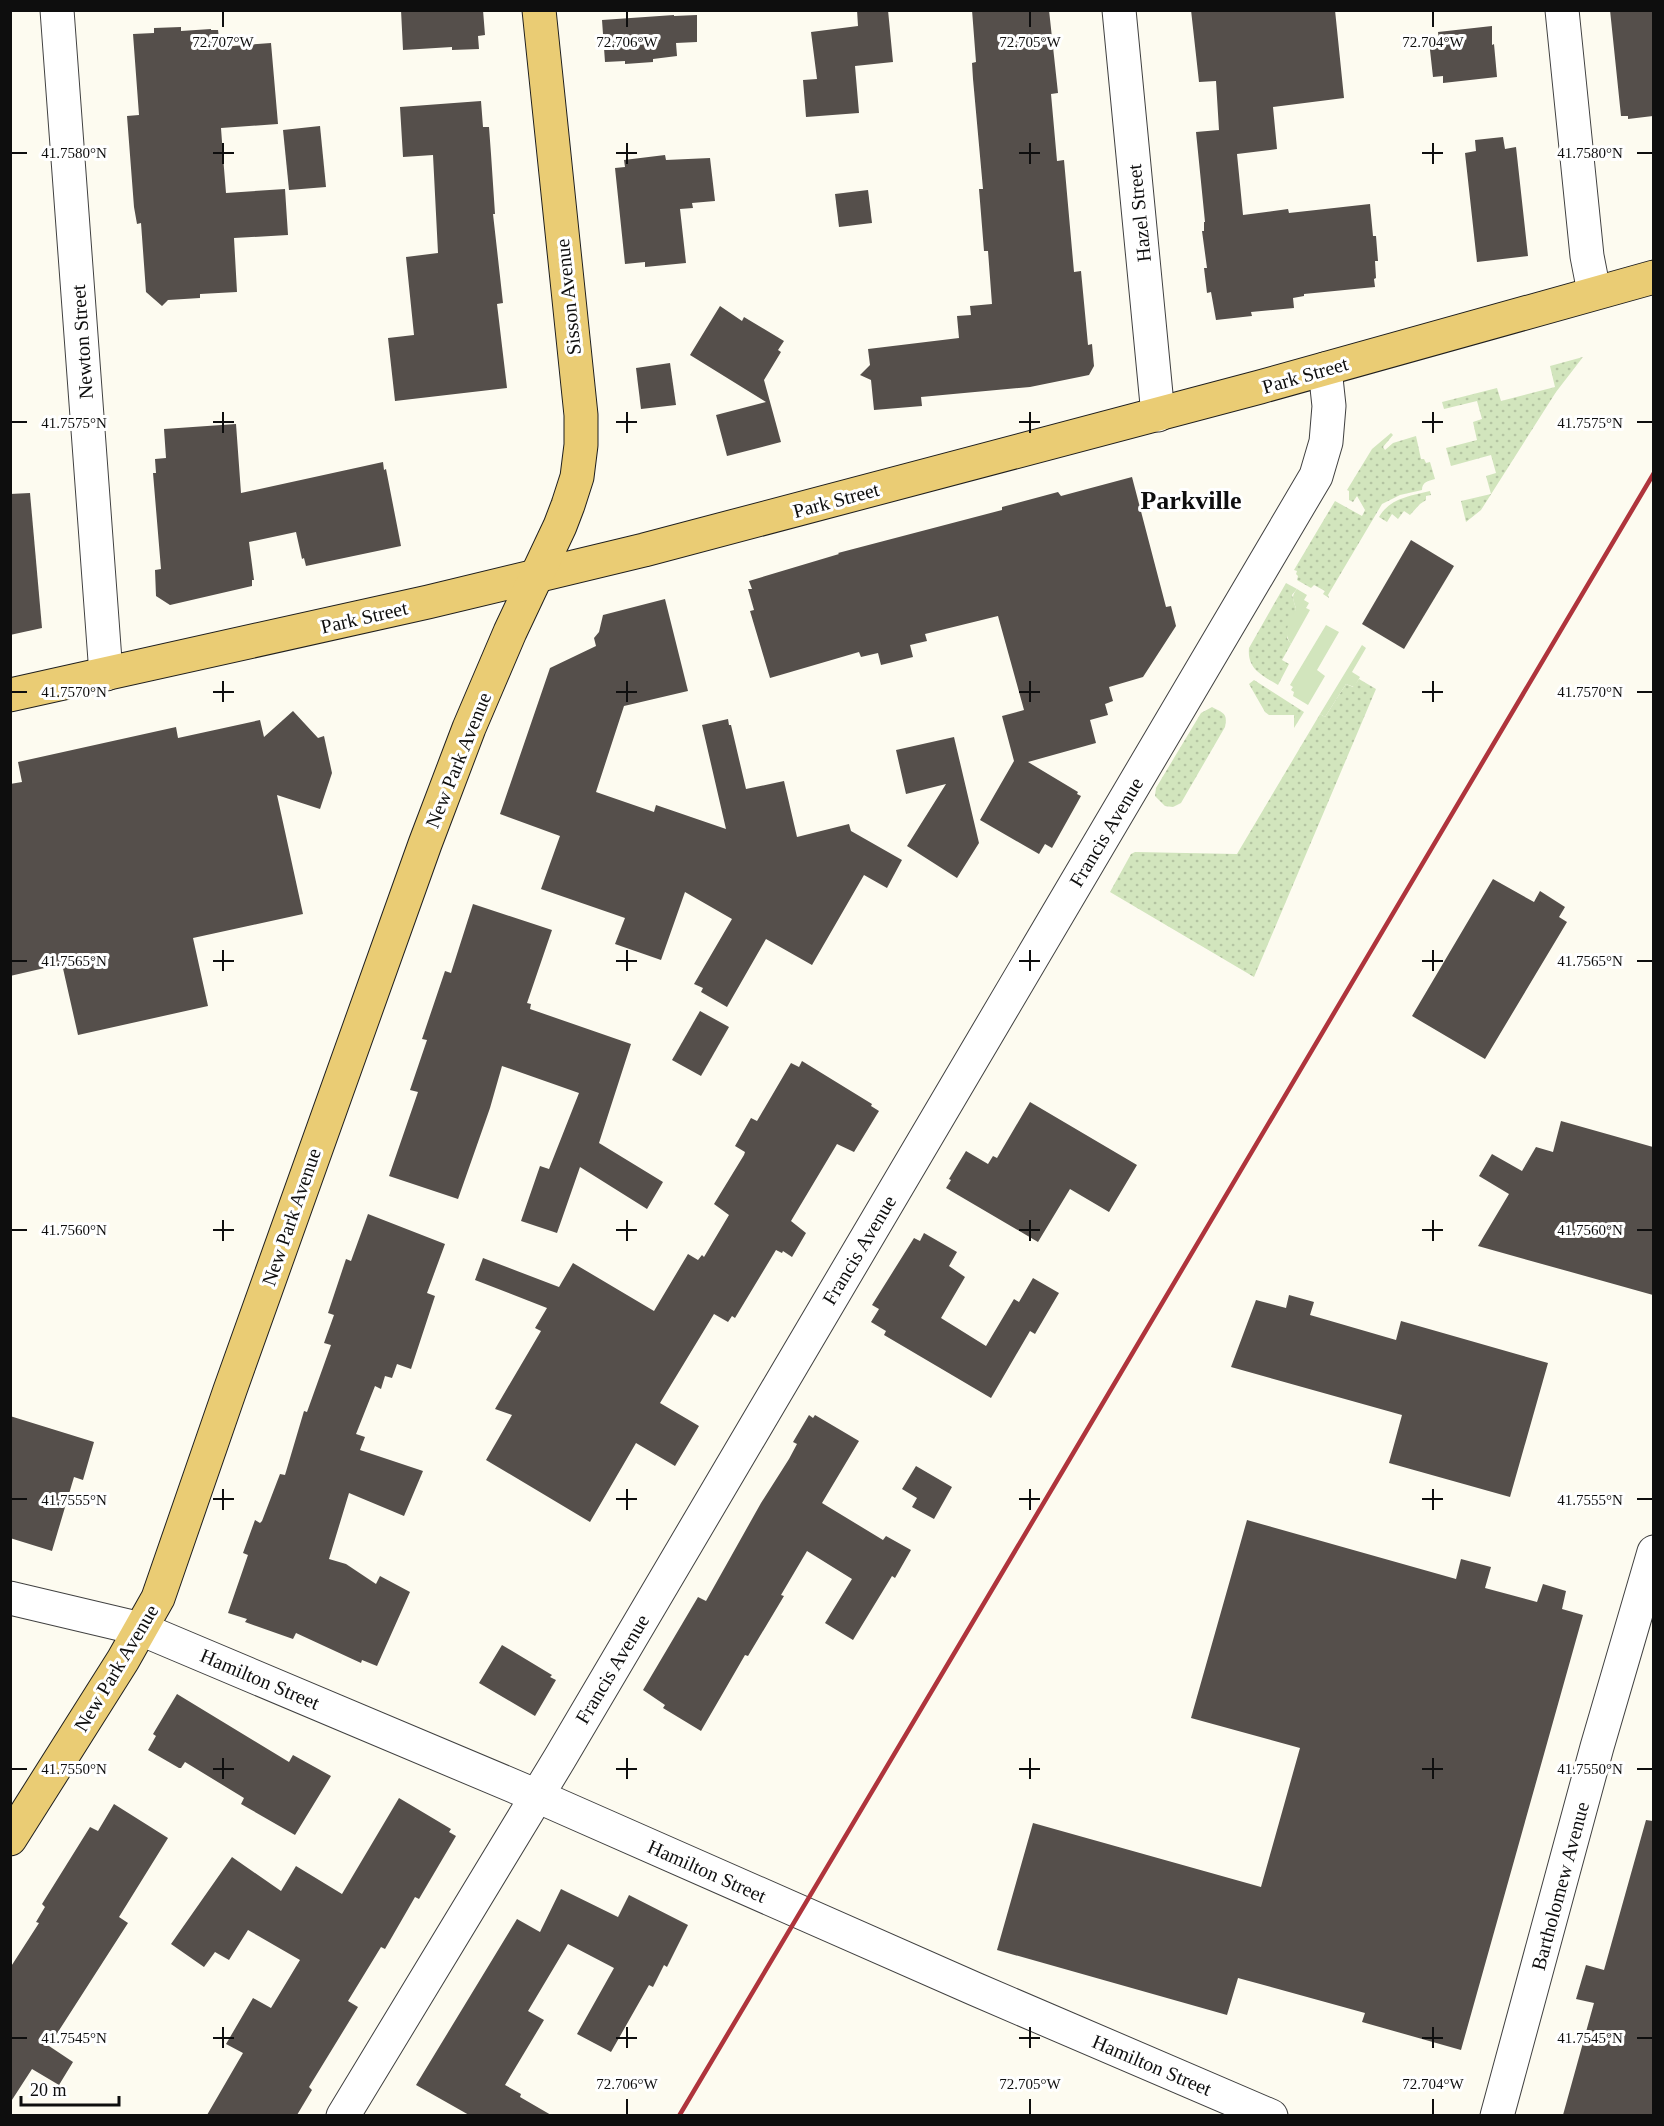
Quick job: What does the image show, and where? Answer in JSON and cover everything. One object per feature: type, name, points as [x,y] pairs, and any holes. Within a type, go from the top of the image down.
[{"type":"main road","name":"Sisson Avenue","points":[[537,576],[568,505],[577,477],[581,445],[581,416],[539,10]]},
{"type":"main road","name":"Park Street","points":[[10,695],[537,576],[734,527],[1158,415],[1653,277]]},
{"type":"main road","name":"New Park Avenue","points":[[10,1839],[158,1598],[424,844],[469,728],[537,576]]},
{"type":"street","name":"Newton Street","points":[[57,10],[106,675]]},
{"type":"street","name":"Hazel Street","points":[[1119,10],[1158,415]]},
{"type":"street","points":[[1562,10],[1587,256],[1594,292]]},
{"type":"street","name":"Francis Avenue","points":[[343,2115],[537,1796],[1316,476],[1326,442],[1329,406],[1325,369]]},
{"type":"street","name":"Bartholomew Avenue","points":[[1497,2115],[1653,1552]]},
{"type":"street","name":"Hamilton Street","points":[[10,1598],[141,1629],[537,1796],[975,1989],[1271,2115]]},
{"type":"green space","points":[[1583,357],[1556,392],[1481,510],[1466,522],[1461,501],[1491,494],[1486,476],[1496,473],[1491,455],[1451,466],[1446,448],[1477,440],[1473,422],[1482,419],[1477,401],[1444,409],[1442,402],[1497,388],[1501,401],[1555,387],[1550,366]]},
{"type":"green space","points":[[1391,433],[1393,435],[1383,447],[1385,450],[1393,443],[1416,436],[1421,459],[1424,459],[1426,463],[1430,462],[1435,479],[1424,484],[1422,490],[1400,495],[1382,504],[1328,595],[1329,598],[1323,594],[1325,591],[1314,585],[1311,588],[1297,580],[1297,571],[1294,570],[1335,501],[1362,516],[1365,510],[1357,496],[1353,502],[1349,500],[1347,490],[1372,449]]},
{"type":"green space","points":[[1430,491],[1431,495],[1426,496],[1426,500],[1410,515],[1404,511],[1398,519],[1392,514],[1387,522],[1379,517],[1395,502],[1408,496]]},
{"type":"green space","points":[[1286,583],[1297,589],[1292,595],[1296,609],[1287,638],[1291,644],[1282,660],[1289,664],[1278,685],[1253,666],[1250,661],[1249,648]]},
{"type":"green space","points":[[1297,589],[1307,595],[1304,600],[1309,603],[1306,608],[1310,610],[1291,644],[1287,630],[1296,609],[1293,597]]},
{"type":"green space","points":[[1326,625],[1339,632],[1317,670],[1325,676],[1308,705],[1293,696],[1294,692],[1291,690],[1293,687],[1290,685]]},
{"type":"green space","points":[[1362,645],[1366,648],[1352,672],[1360,677],[1354,687],[1346,684],[1325,717],[1320,714]]},
{"type":"green space","points":[[1359,679],[1376,689],[1254,977],[1110,892],[1131,854],[1135,852],[1237,854],[1320,714],[1325,717],[1346,684],[1353,687]]},
{"type":"green space","points":[[1254,680],[1304,712],[1294,728],[1294,715],[1269,715],[1265,712],[1249,684]]},
{"type":"green space","points":[[1212,707],[1224,714],[1225,727],[1181,803],[1173,807],[1165,806],[1155,796],[1156,788],[1201,713]]},
{"type":"building","points":[[401,10],[483,10],[485,35],[478,36],[479,49],[452,50],[452,47],[403,50]]},
{"type":"building","points":[[857,10],[888,10],[893,62],[855,66],[859,113],[806,117],[803,80],[817,79],[811,32],[858,26]]},
{"type":"building","points":[[972,10],[1049,10],[1058,93],[1051,94],[1057,161],[1064,160],[1074,272],[1081,271],[1088,345],[1092,344],[1094,366],[1089,375],[1030,387],[921,397],[922,406],[874,410],[871,380],[860,375],[870,365],[868,349],[959,338],[957,316],[971,315],[970,306],[992,304],[988,251],[984,251],[979,189],[983,189],[972,63],[976,62]]},
{"type":"building","points":[[1191,10],[1335,10],[1344,98],[1273,107],[1277,149],[1237,154],[1243,215],[1288,209],[1289,213],[1370,204],[1378,261],[1375,261],[1375,287],[1304,294],[1304,296],[1293,298],[1294,308],[1251,312],[1252,316],[1216,320],[1211,292],[1207,293],[1204,268],[1207,268],[1202,231],[1204,231],[1205,222],[1196,132],[1219,130],[1216,81],[1199,82]]},
{"type":"building","points":[[1610,10],[1653,10],[1653,116],[1628,119],[1628,116],[1621,116]]},
{"type":"building","points":[[697,15],[697,42],[676,43],[677,56],[653,59],[653,62],[625,64],[625,61],[605,62],[602,20]]},
{"type":"building","points":[[1492,26],[1492,45],[1494,44],[1497,77],[1443,83],[1443,76],[1433,77],[1429,41],[1439,40],[1438,32]]},
{"type":"building","points":[[181,27],[181,31],[218,30],[220,47],[271,43],[278,124],[221,128],[226,193],[285,189],[288,235],[234,238],[237,292],[200,294],[200,298],[168,300],[162,306],[146,292],[141,223],[137,224],[134,207],[127,116],[139,115],[133,34],[154,33],[154,28]]},
{"type":"building","points":[[481,101],[483,127],[489,127],[495,214],[493,214],[503,303],[497,304],[507,388],[395,401],[388,338],[414,335],[406,257],[438,253],[433,155],[403,157],[400,107]]},
{"type":"building","points":[[320,126],[326,187],[289,190],[283,130]]},
{"type":"building","points":[[1503,137],[1505,149],[1516,147],[1528,256],[1477,262],[1465,153],[1476,151],[1475,140]]},
{"type":"building","points":[[665,155],[666,160],[710,158],[715,201],[692,203],[693,208],[680,209],[686,263],[645,267],[645,262],[625,264],[615,168],[625,167],[624,160]]},
{"type":"building","points":[[868,190],[872,223],[839,227],[835,194]]},
{"type":"building","points":[[720,306],[742,321],[744,317],[784,341],[778,350],[781,352],[764,380],[781,442],[727,456],[716,415],[766,402],[690,355]]},
{"type":"building","points":[[670,363],[676,405],[641,409],[636,368]]},
{"type":"building","points":[[236,424],[241,493],[383,462],[401,546],[306,566],[304,558],[302,559],[296,532],[249,542],[254,580],[252,580],[252,586],[170,605],[156,596],[155,570],[161,569],[153,473],[156,473],[155,459],[166,458],[164,429]]},
{"type":"building","points":[[1132,477],[1166,607],[1171,606],[1176,626],[1143,677],[1109,687],[1113,701],[1105,704],[1108,715],[1090,720],[1096,743],[1028,762],[1081,796],[1052,848],[1045,844],[1039,854],[980,820],[1014,761],[1002,716],[1024,710],[998,616],[925,634],[927,641],[910,645],[913,657],[881,665],[878,653],[861,657],[859,652],[770,678],[750,611],[754,610],[748,589],[752,589],[749,581],[838,553],[1002,510],[1002,507],[1058,492],[1061,496]]},
{"type":"building","points":[[30,493],[42,628],[10,635],[10,494]]},
{"type":"building","points":[[1411,540],[1454,566],[1404,649],[1362,624]]},
{"type":"building","points":[[665,599],[688,691],[624,706],[596,792],[654,812],[656,805],[726,829],[702,725],[728,719],[746,789],[784,781],[797,837],[849,824],[851,831],[902,860],[887,888],[864,875],[812,965],[766,939],[727,1007],[701,992],[703,988],[694,984],[732,919],[685,892],[661,960],[615,944],[625,918],[541,889],[560,836],[500,814],[550,668],[596,646],[594,638],[599,632],[603,615]]},
{"type":"building","points":[[293,711],[318,738],[324,736],[332,773],[320,809],[277,795],[303,914],[193,938],[208,1006],[78,1035],[62,964],[10,976],[10,784],[22,782],[18,762],[176,727],[178,738],[260,720],[264,737]]},
{"type":"building","points":[[954,737],[979,843],[957,878],[907,846],[946,784],[906,794],[896,750]]},
{"type":"building","points":[[1493,879],[1534,902],[1540,891],[1565,907],[1559,917],[1567,922],[1485,1059],[1412,1016]]},
{"type":"building","points":[[473,904],[552,930],[527,1003],[531,1004],[530,1009],[631,1044],[599,1143],[663,1182],[647,1209],[580,1167],[557,1233],[521,1221],[540,1166],[549,1169],[579,1093],[502,1066],[458,1199],[389,1176],[418,1092],[410,1090],[427,1040],[422,1039],[445,971],[451,973]]},
{"type":"building","points":[[700,1011],[729,1027],[701,1076],[672,1060]]},
{"type":"building","points":[[802,1061],[872,1104],[871,1106],[879,1111],[854,1152],[837,1144],[791,1221],[806,1233],[792,1257],[783,1251],[782,1253],[776,1250],[735,1318],[732,1316],[728,1322],[714,1314],[660,1403],[699,1426],[675,1466],[636,1443],[590,1522],[486,1460],[512,1415],[495,1409],[541,1331],[535,1328],[547,1308],[475,1280],[483,1258],[559,1287],[573,1263],[654,1311],[688,1254],[698,1260],[702,1255],[704,1257],[729,1215],[714,1204],[744,1155],[745,1152],[735,1146],[751,1118],[757,1121],[791,1063],[799,1067]]},
{"type":"building","points":[[1030,1102],[1137,1165],[1109,1212],[1070,1189],[1038,1242],[946,1188],[966,1151],[988,1164],[993,1156],[997,1158]]},
{"type":"building","points":[[1561,1121],[1653,1147],[1653,1295],[1478,1246],[1509,1194],[1479,1176],[1492,1154],[1522,1171],[1536,1147],[1553,1152]]},
{"type":"building","points":[[368,1214],[445,1244],[427,1293],[435,1296],[411,1369],[397,1364],[392,1378],[385,1376],[381,1389],[375,1386],[356,1434],[365,1437],[360,1450],[423,1471],[404,1516],[349,1493],[329,1559],[346,1564],[376,1584],[380,1576],[410,1592],[377,1666],[362,1660],[361,1663],[296,1633],[293,1639],[245,1622],[247,1619],[228,1613],[248,1555],[243,1553],[255,1520],[260,1523],[262,1521],[280,1474],[285,1475],[304,1411],[307,1412],[331,1345],[324,1343],[334,1315],[328,1313],[346,1259],[351,1261]]},
{"type":"building","points":[[924,1233],[957,1252],[949,1266],[965,1277],[941,1318],[986,1346],[1014,1299],[1019,1302],[1033,1278],[1059,1293],[1035,1334],[1030,1331],[991,1398],[884,1335],[886,1331],[871,1322],[879,1309],[872,1305],[914,1238],[920,1241]]},
{"type":"building","points":[[1289,1295],[1314,1302],[1310,1315],[1396,1340],[1401,1321],[1548,1363],[1510,1497],[1389,1463],[1402,1415],[1231,1367],[1256,1300],[1286,1308]]},
{"type":"building","points":[[809,1415],[813,1418],[815,1415],[859,1441],[822,1503],[883,1540],[886,1536],[911,1550],[895,1578],[892,1576],[853,1640],[825,1623],[852,1579],[807,1551],[781,1595],[784,1596],[748,1656],[745,1655],[701,1731],[663,1708],[665,1705],[643,1690],[698,1597],[706,1601],[761,1503],[789,1459],[797,1444],[793,1442]]},
{"type":"building","points":[[10,1416],[94,1442],[83,1480],[74,1477],[52,1551],[10,1538]]},
{"type":"building","points":[[916,1466],[952,1487],[934,1519],[912,1507],[917,1498],[902,1489]]},
{"type":"building","points":[[1247,1520],[1456,1579],[1461,1559],[1491,1567],[1485,1588],[1537,1602],[1543,1584],[1566,1591],[1562,1609],[1583,1615],[1461,2050],[1362,2022],[1365,2013],[1238,1978],[1227,2015],[997,1950],[1033,1823],[1261,1887],[1300,1748],[1191,1718]]},
{"type":"building","points":[[502,1645],[552,1675],[550,1677],[556,1680],[535,1716],[479,1683]]},
{"type":"building","points":[[177,1694],[289,1762],[293,1755],[331,1776],[295,1835],[241,1804],[244,1798],[185,1762],[179,1768],[148,1750],[156,1736],[153,1734]]},
{"type":"building","points":[[399,1798],[451,1829],[449,1832],[456,1836],[419,1899],[415,1897],[385,1949],[381,1947],[348,2001],[358,2007],[309,2087],[312,2090],[297,2115],[207,2115],[243,2053],[226,2044],[253,1998],[271,2008],[300,1960],[248,1930],[229,1960],[215,1952],[204,1967],[171,1944],[232,1857],[281,1891],[296,1866],[342,1894]]},
{"type":"building","points":[[114,1804],[168,1838],[119,1917],[128,1923],[49,2046],[73,2062],[59,2085],[32,2069],[10,2103],[10,1968],[39,1923],[36,1922],[45,1907],[42,1904],[90,1827],[98,1831]]},
{"type":"building","points":[[1646,1820],[1653,1821],[1653,2115],[1563,2115],[1594,2003],[1576,1999],[1586,1965],[1604,1970]]},
{"type":"building","points":[[561,1889],[618,1917],[629,1895],[688,1925],[667,1967],[664,1965],[653,1987],[649,1985],[611,2052],[577,2034],[614,1968],[568,1944],[528,2011],[544,2020],[505,2085],[521,2094],[520,2097],[551,2115],[469,2115],[416,2085],[517,1919],[540,1932]]},
{"type":"railway","points":[[679,2116],[1654,473]]},
{"type":"district","name":"Parkville","points":[[1191,500]]}]
